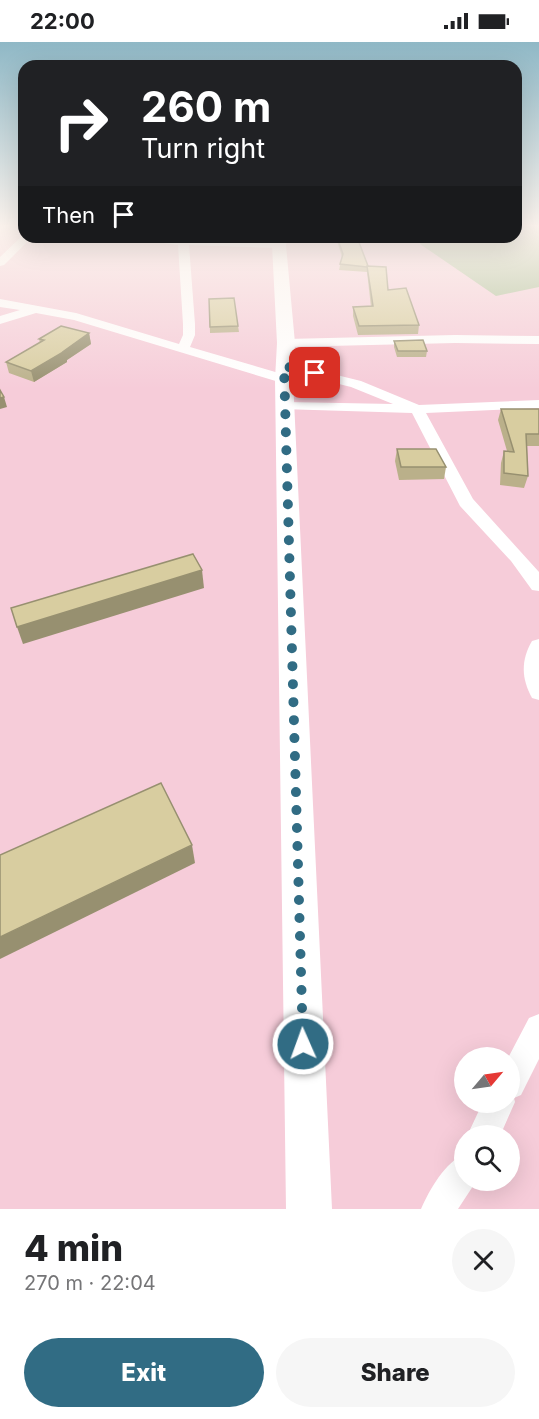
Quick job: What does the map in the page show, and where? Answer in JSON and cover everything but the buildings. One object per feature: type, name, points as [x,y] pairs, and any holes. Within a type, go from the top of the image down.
[{"type":"street","points":[[183,349],[189,335],[186,279]]},
{"type":"street","points":[[281,279],[309,1209]]},
{"type":"street","points":[[0,303],[76,317],[183,349],[285,373],[417,409],[539,404]]},
{"type":"street","points":[[0,320],[39,309]]},
{"type":"street","points":[[285,373],[455,339],[539,340]]},
{"type":"street","points":[[285,373],[356,384],[417,409],[466,502],[517,556],[539,585]]},
{"type":"street","points":[[539,646],[532,659],[533,675],[539,692]]},
{"type":"street","points":[[520,1065],[539,1028]]},
{"type":"street","points":[[438,1209],[454,1186]]},
{"type":"shaded area","points":[[0,279],[539,279],[539,1209],[0,1209]]},
{"type":"shaded area","points":[[472,279],[539,279],[539,287],[496,296]]},
{"type":"route","points":[[303,1044],[284,366],[315,373]]}]
